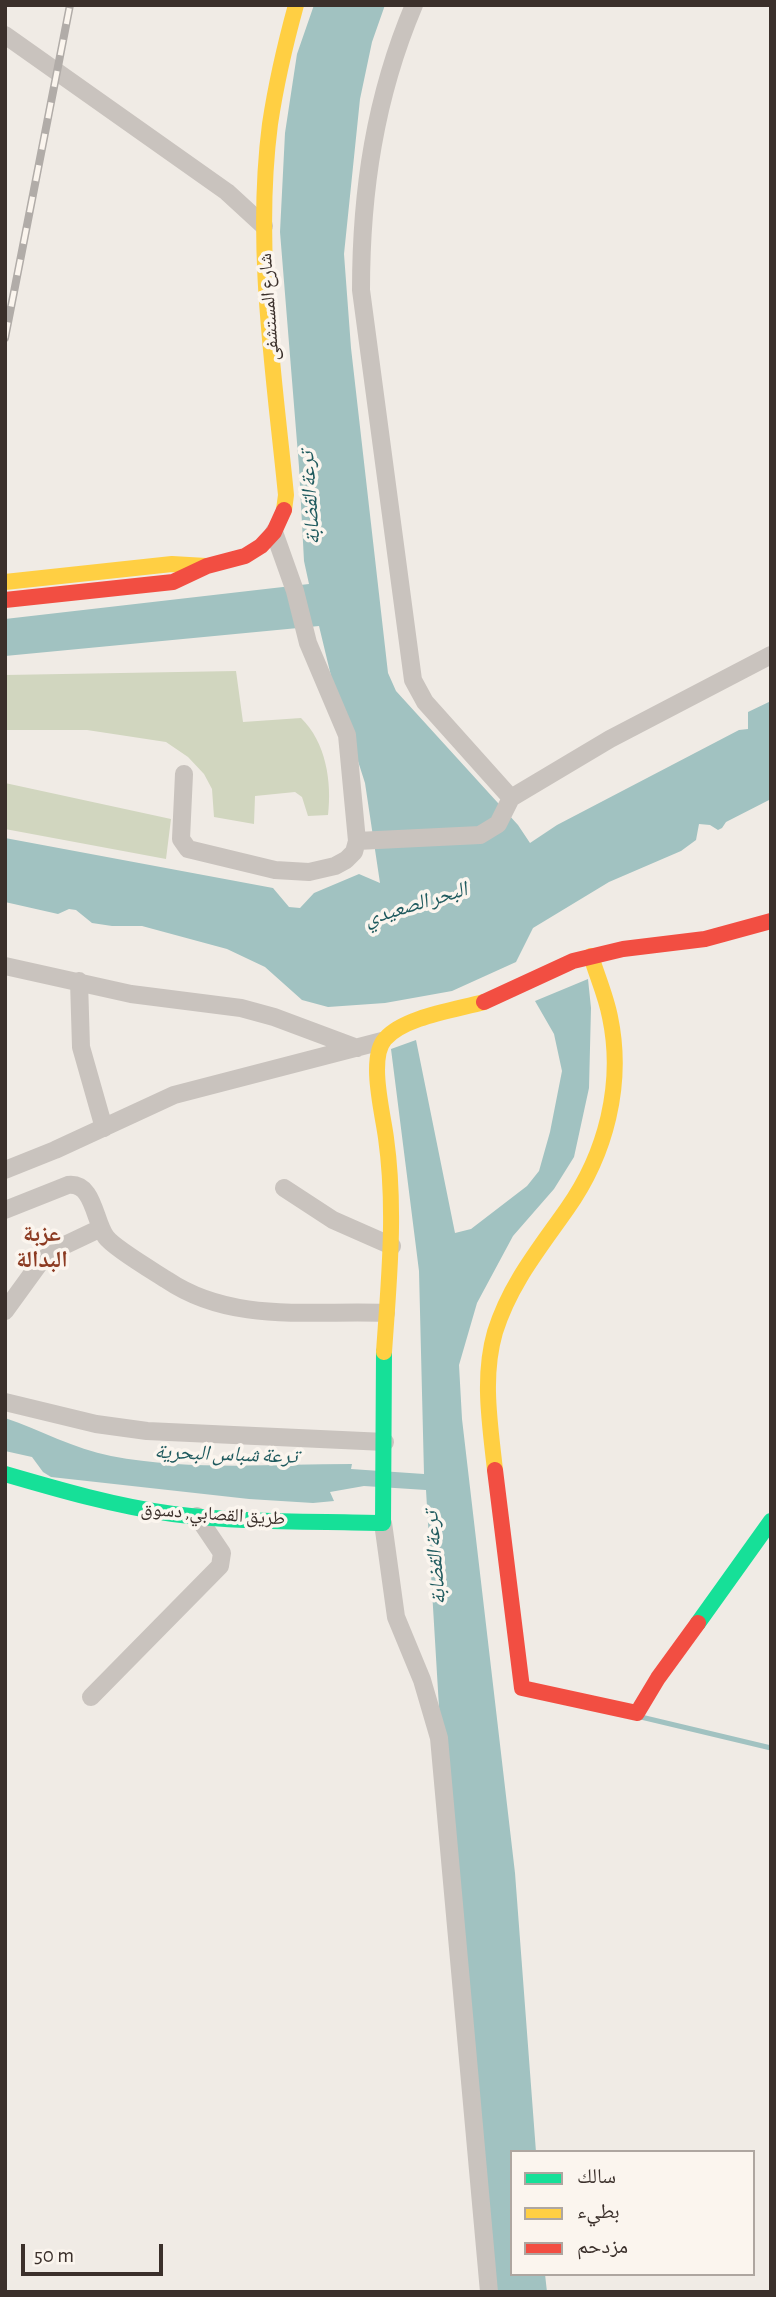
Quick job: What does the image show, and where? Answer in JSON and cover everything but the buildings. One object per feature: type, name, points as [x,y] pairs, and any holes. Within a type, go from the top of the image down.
[{"type":"main road","name":"شارع المستشفى","points":[[5,600],[173,582],[207,566],[245,556],[261,546],[274,531],[283,514],[286,495],[266,294],[264,226],[267,158],[276,91],[296,5]]},
{"type":"main road","name":"شارع المستشفى","points":[[5,582],[172,564],[207,566]]},
{"type":"main road","points":[[383,1523],[386,1313],[392,1246],[392,1203],[376,1066],[382,1041],[405,1024],[485,1002],[573,961],[623,949],[705,939],[771,921]]},
{"type":"main road","points":[[591,956],[610,1018],[612,1093],[607,1124],[596,1159],[575,1199],[534,1252],[516,1282],[500,1319],[489,1360],[489,1420],[522,1688],[637,1713],[657,1678],[771,1521]]},
{"type":"main road","name":"طريق القصابي, دسوق","points":[[5,1474],[99,1501],[148,1511],[197,1516],[383,1523]]},
{"type":"street","points":[[414,5],[386,83],[374,132],[365,184],[361,290],[413,680],[425,702],[511,799]]},
{"type":"street","points":[[5,35],[227,192],[264,226]]},
{"type":"street","points":[[184,774],[181,839],[183,845],[194,851],[275,870],[309,872],[335,866],[354,852],[357,841],[347,735],[318,670],[274,531]]},
{"type":"street","points":[[357,841],[480,835],[498,824],[511,799],[610,739],[771,655]]},
{"type":"street","points":[[5,966],[131,994],[242,1008],[357,1048]]},
{"type":"street","points":[[79,981],[81,1047],[104,1128]]},
{"type":"street","points":[[5,1170],[174,1095],[382,1041]]},
{"type":"street","points":[[5,1210],[73,1184],[87,1193],[106,1237],[186,1292],[233,1308],[281,1313],[386,1313]]},
{"type":"street","points":[[284,1188],[332,1220],[392,1246]]},
{"type":"street","points":[[5,1311],[42,1261],[63,1246],[101,1228]]},
{"type":"street","points":[[5,1402],[96,1424],[147,1431],[385,1442]]},
{"type":"street","points":[[90,1697],[219,1566],[222,1553],[197,1516]]},
{"type":"street","points":[[383,1523],[396,1617],[422,1679],[439,1738],[489,2292]]},
{"type":"green space","points":[[236,671],[243,722],[301,718],[310,728],[322,751],[328,776],[328,815],[308,816],[302,797],[295,792],[255,796],[254,824],[214,817],[212,789],[204,774],[188,757],[166,742],[87,730],[5,730],[5,675]]},
{"type":"green space","points":[[5,783],[171,819],[166,859],[5,829]]},
{"type":"water","points":[[314,5],[385,5],[372,42],[360,99],[344,254],[351,348],[388,673],[396,691],[518,825],[530,843],[557,825],[739,730],[748,729],[748,712],[771,701],[771,799],[726,822],[718,830],[710,825],[699,824],[696,840],[681,851],[609,882],[533,928],[516,962],[452,991],[385,1003],[328,1007],[302,1000],[265,967],[227,949],[142,926],[92,923],[76,910],[69,909],[58,914],[5,902],[5,838],[273,888],[289,907],[300,908],[314,893],[359,874],[380,883],[365,783],[332,680],[319,626],[5,656],[5,619],[309,584],[304,561],[280,232],[285,133],[297,54]]},
{"type":"water","name":"ترعة القضابة","points":[[588,979],[591,1008],[589,1088],[574,1157],[554,1189],[513,1236],[477,1303],[459,1365],[462,1419],[515,1873],[536,2150],[510,2150],[510,2276],[545,2276],[547,2292],[492,2292],[441,1741],[426,1490],[364,1486],[330,1492],[334,1501],[313,1503],[249,1499],[51,1477],[43,1472],[32,1457],[5,1451],[5,1418],[84,1449],[141,1461],[231,1466],[352,1464],[351,1469],[424,1474],[419,1271],[391,1049],[416,1040],[455,1233],[471,1229],[527,1186],[539,1171],[550,1132],[562,1071],[554,1034],[535,1001]]},
{"type":"waterway","points":[[641,1717],[771,1748]]},
{"type":"railway","points":[[5,338],[70,5]]},
{"type":"traffic: fast","points":[[5,1474],[67,1492],[173,1514],[251,1520],[383,1523],[384,1352]]},
{"type":"traffic: fast","points":[[698,1623],[771,1521]]},
{"type":"traffic: slow","points":[[284,510],[286,495],[271,356],[264,217],[270,124],[296,5]]},
{"type":"traffic: slow","points":[[5,582],[172,564],[206,566]]},
{"type":"traffic: slow","points":[[495,1470],[488,1383],[495,1332],[517,1283],[581,1188],[601,1142],[613,1093],[614,1042],[608,1009],[591,956]]},
{"type":"traffic: slow","points":[[384,1352],[391,1191],[378,1087],[380,1048],[385,1039],[404,1025],[431,1015],[484,1002]]},
{"type":"traffic: jam","points":[[5,600],[173,582],[207,566],[245,556],[261,546],[274,532],[284,510]]},
{"type":"traffic: jam","points":[[484,1002],[573,961],[623,949],[705,939],[771,921]]},
{"type":"traffic: jam","points":[[495,1470],[522,1688],[637,1713],[658,1678],[698,1623]]},
{"type":"district","name":"عزبة البدالة","points":[[42,1247]]},
{"type":"water label","name":"البحر الصعيدي","points":[[416,904]]},
{"type":"water label","name":"ترعة شباس البحرية","points":[[226,1454]]}]
